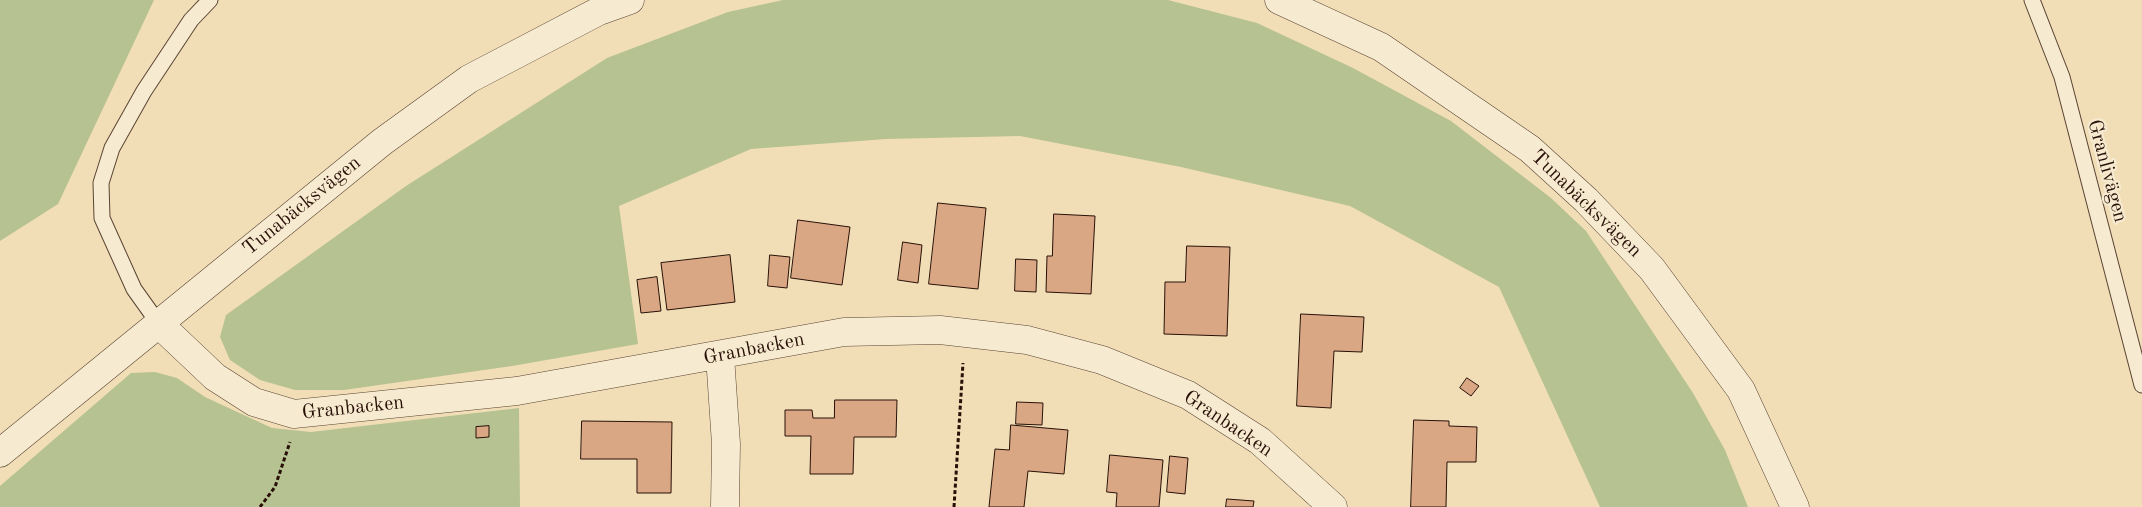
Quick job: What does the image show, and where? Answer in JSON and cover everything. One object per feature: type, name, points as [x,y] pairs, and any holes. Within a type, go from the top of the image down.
[{"type":"street","name":"Tunabäcksvägen","points":[[0,453],[276,226],[382,142],[469,79],[599,11],[630,0]]},
{"type":"street","name":"Tunabäcksvägen","points":[[1279,0],[1381,47],[1530,149],[1586,200],[1652,269],[1741,390],[1795,507]]},
{"type":"street","name":"Granbacken","points":[[159,324],[215,377],[254,402],[294,414],[517,391],[720,356],[844,332],[940,330],[1026,340],[1102,360],[1188,395],[1260,441],[1333,507]]},
{"type":"street","points":[[720,356],[726,444],[725,507]]},
{"type":"lane","points":[[159,324],[134,289],[102,218],[101,183],[112,148],[144,91],[191,20],[210,0]]},
{"type":"lane","name":"Granlivägen","points":[[2032,0],[2062,77],[2142,385]]},
{"type":"path","points":[[954,507],[964,333]]},
{"type":"path","points":[[260,507],[275,487],[290,447],[294,414]]},
{"type":"green space","points":[[0,0],[154,0],[58,204],[0,241]]},
{"type":"green space","points":[[783,0],[1168,0],[1257,23],[1353,68],[1451,121],[1551,198],[1586,231],[1693,393],[1725,450],[1748,507],[1600,507],[1499,287],[1350,206],[1181,167],[1020,136],[886,139],[751,149],[619,206],[638,344],[512,366],[344,390],[295,390],[260,380],[230,360],[220,337],[226,315],[406,186],[607,58],[728,12]]},
{"type":"green space","points":[[155,372],[177,378],[205,397],[272,428],[311,432],[519,408],[520,507],[0,507],[0,486],[131,373]]},
{"type":"building","points":[[938,203],[986,208],[978,289],[929,284]]},
{"type":"building","points":[[1054,214],[1095,216],[1091,294],[1046,292],[1047,256],[1052,256]]},
{"type":"building","points":[[798,220],[850,227],[842,285],[791,278]]},
{"type":"building","points":[[903,242],[922,245],[918,283],[898,280]]},
{"type":"building","points":[[1187,246],[1230,247],[1227,336],[1164,334],[1165,282],[1185,282]]},
{"type":"building","points":[[730,255],[735,302],[667,310],[661,263]]},
{"type":"building","points":[[770,255],[790,257],[787,288],[768,286]]},
{"type":"building","points":[[1016,259],[1037,260],[1036,292],[1015,291]]},
{"type":"building","points":[[657,277],[661,311],[641,313],[637,280]]},
{"type":"building","points":[[1301,314],[1364,317],[1362,352],[1334,351],[1331,408],[1297,406]]},
{"type":"building","points":[[1467,378],[1479,386],[1471,396],[1460,388]]},
{"type":"building","points":[[835,400],[897,400],[896,437],[854,437],[853,474],[810,474],[811,436],[785,436],[785,410],[812,410],[813,418],[834,418]]},
{"type":"building","points":[[1017,402],[1043,403],[1042,425],[1016,424]]},
{"type":"building","points":[[1414,420],[1449,421],[1449,426],[1477,427],[1476,462],[1447,462],[1446,507],[1411,507]]},
{"type":"building","points":[[582,421],[672,422],[671,493],[637,493],[637,459],[581,459]]},
{"type":"building","points":[[1011,425],[1068,430],[1064,474],[1028,471],[1024,507],[989,507],[995,449],[1009,450]]},
{"type":"building","points":[[489,426],[489,437],[476,438],[476,427]]},
{"type":"building","points":[[1110,455],[1163,460],[1159,507],[1116,507],[1117,493],[1107,492]]},
{"type":"building","points":[[1170,456],[1188,458],[1185,494],[1167,492]]},
{"type":"building","points":[[1227,499],[1254,501],[1253,507],[1226,507]]}]
